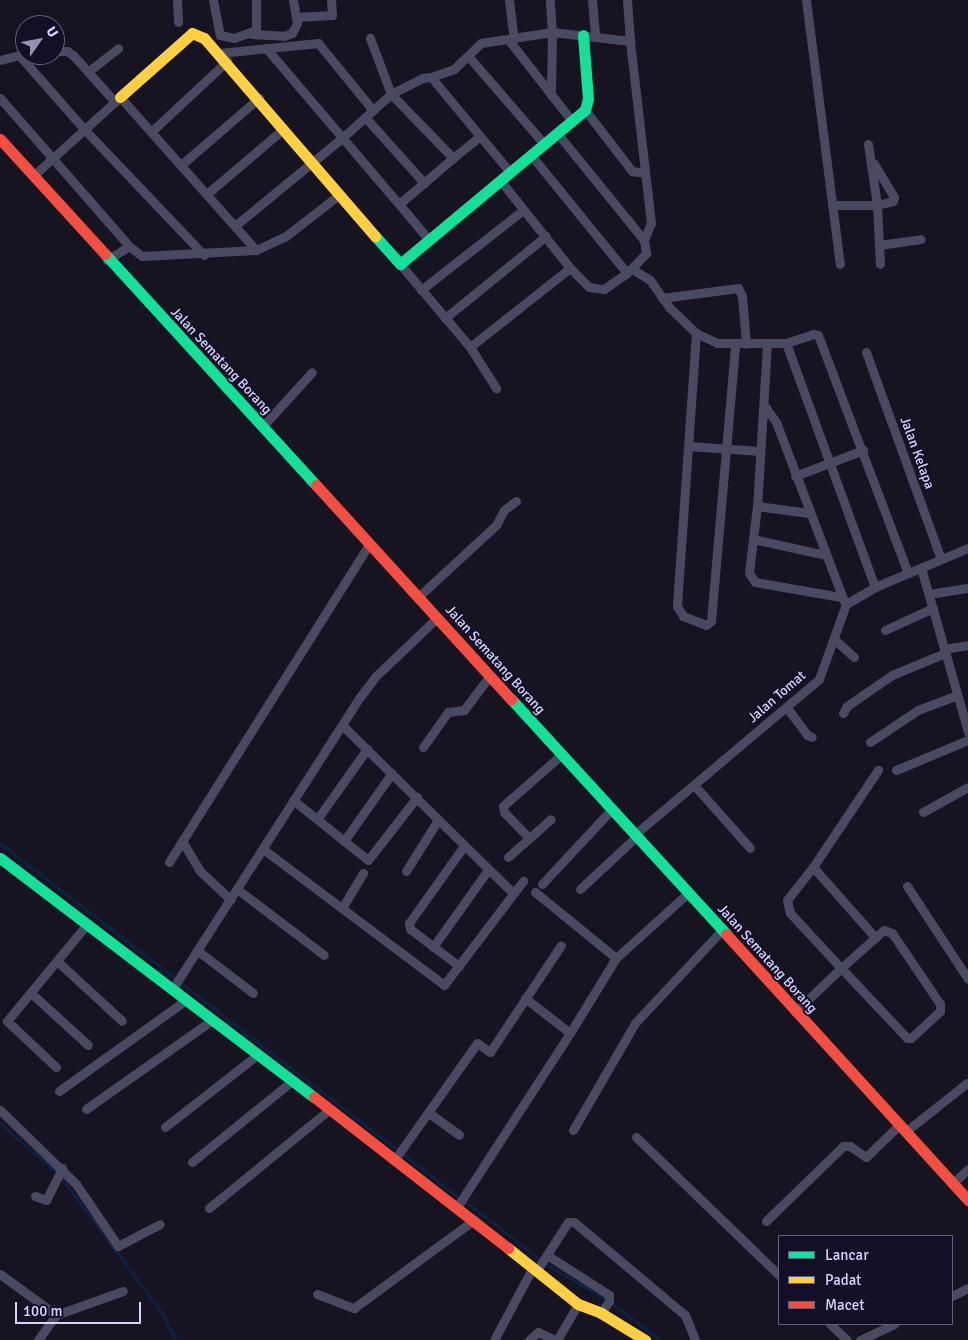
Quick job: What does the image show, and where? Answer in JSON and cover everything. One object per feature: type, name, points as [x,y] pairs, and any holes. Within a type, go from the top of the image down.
[{"type":"street","points":[[177,0],[178,22]]},
{"type":"street","points":[[212,0],[217,29],[223,38],[251,34],[289,35],[295,30],[296,17],[293,0]]},
{"type":"street","points":[[251,34],[258,23],[256,0]]},
{"type":"street","points":[[296,17],[332,15],[331,0]]},
{"type":"street","points":[[509,0],[511,38],[571,120]]},
{"type":"street","points":[[550,0],[552,32],[551,95]]},
{"type":"street","points":[[400,264],[585,110],[588,99],[589,35],[592,0]]},
{"type":"street","points":[[627,0],[651,223],[644,240]]},
{"type":"street","points":[[806,0],[840,264]]},
{"type":"street","points":[[236,225],[310,161],[342,138],[366,117],[372,109],[391,94],[454,69],[469,57],[481,43],[552,32],[630,41]]},
{"type":"street","points":[[36,174],[192,33],[204,38],[224,57],[259,98],[282,130],[340,194],[470,347],[496,388]]},
{"type":"street","points":[[370,38],[391,94],[453,158]]},
{"type":"street","points":[[152,131],[224,57],[266,48],[318,43],[372,109]]},
{"type":"street","points":[[89,71],[118,48]]},
{"type":"street","points":[[266,48],[429,240]]},
{"type":"street","points":[[65,51],[89,71],[117,100],[152,131],[256,250]]},
{"type":"street","points":[[0,60],[15,57]]},
{"type":"street","points":[[469,57],[544,144]]},
{"type":"street","points":[[30,65],[84,129],[204,255]]},
{"type":"street","points":[[431,77],[510,172]]},
{"type":"street","points":[[0,98],[127,247],[145,257],[204,255],[256,250],[286,236],[340,194]]},
{"type":"street","points":[[182,165],[259,98]]},
{"type":"street","points":[[585,110],[632,171],[645,173]]},
{"type":"street","points":[[366,117],[424,183]]},
{"type":"street","points":[[208,193],[282,130]]},
{"type":"street","points":[[500,180],[570,268],[594,290],[604,289],[630,271],[646,253],[644,240],[556,133]]},
{"type":"street","points":[[399,204],[479,137]]},
{"type":"street","name":"Jalan Sematang Borang","points":[[0,139],[36,174],[369,544],[424,592],[437,618],[489,677],[688,893],[720,931],[953,1183],[966,1194]]},
{"type":"street","points":[[868,144],[872,160],[877,206],[880,264]]},
{"type":"street","points":[[530,155],[630,271],[650,280],[662,298],[696,333],[717,343],[734,345],[786,343],[812,334],[820,338],[908,573]]},
{"type":"street","points":[[832,205],[877,206],[892,202],[894,197],[872,160]]},
{"type":"street","points":[[421,290],[523,210]]},
{"type":"street","points":[[445,318],[546,236]]},
{"type":"street","points":[[879,245],[921,239]]},
{"type":"street","points":[[111,257],[127,247]]},
{"type":"street","points":[[470,347],[570,268]]},
{"type":"street","points":[[662,298],[738,288],[742,296],[746,344]]},
{"type":"street","points":[[696,333],[677,606],[683,616],[706,625],[712,621],[734,345]]},
{"type":"street","points":[[786,343],[875,587]]},
{"type":"street","points":[[767,344],[757,506],[749,573],[755,582],[844,601],[968,548]]},
{"type":"street","name":"Jalan Kelapa","points":[[867,355],[940,559]]},
{"type":"street","points":[[262,427],[312,372]]},
{"type":"street","points":[[764,406],[772,414],[844,601]]},
{"type":"street","points":[[689,446],[727,446],[760,451]]},
{"type":"street","points":[[795,476],[829,465],[863,450]]},
{"type":"street","points":[[424,592],[496,525],[504,510],[516,501]]},
{"type":"street","points":[[757,506],[809,513]]},
{"type":"street","points":[[753,539],[826,556]]},
{"type":"street","points":[[169,862],[369,544]]},
{"type":"street","points":[[921,568],[944,651],[961,699],[968,732]]},
{"type":"street","points":[[929,594],[968,588]]},
{"type":"street","name":"Jalan Tomat","points":[[580,890],[635,836],[819,679],[834,639],[844,601]]},
{"type":"street","points":[[885,630],[933,608]]},
{"type":"street","points":[[176,984],[376,676],[437,618]]},
{"type":"street","points":[[834,639],[854,657]]},
{"type":"street","points":[[843,713],[847,706],[892,676],[944,651],[968,645]]},
{"type":"street","points":[[423,747],[448,712],[464,710],[489,677]]},
{"type":"street","points":[[870,742],[918,710],[961,699]]},
{"type":"street","points":[[786,708],[807,735],[812,737]]},
{"type":"street","points":[[343,726],[513,893]]},
{"type":"street","points":[[896,770],[968,740]]},
{"type":"street","points":[[318,818],[367,749]]},
{"type":"street","points":[[529,838],[504,812],[503,806],[561,755]]},
{"type":"street","points":[[795,1012],[841,968],[884,930],[892,933],[940,1004],[940,1010],[913,1037],[907,1038],[841,968],[786,907],[787,900],[813,867],[878,770]]},
{"type":"street","points":[[344,841],[392,773]]},
{"type":"street","points":[[694,785],[750,848]]},
{"type":"street","points":[[923,812],[968,787]]},
{"type":"street","points":[[294,800],[370,860],[417,797]]},
{"type":"street","points":[[542,884],[611,810]]},
{"type":"street","points":[[508,857],[552,819]]},
{"type":"street","points":[[406,871],[438,820]]},
{"type":"street","points":[[182,841],[200,871],[231,900]]},
{"type":"street","points":[[459,966],[410,929],[409,923],[464,846]]},
{"type":"street","points":[[262,849],[444,985],[523,880]]},
{"type":"street","points":[[0,858],[87,924],[176,984],[186,1000],[257,1055],[461,1201],[474,1220],[541,1263],[608,1294],[605,1307]]},
{"type":"street","points":[[813,867],[875,937]]},
{"type":"street","points":[[433,946],[488,870]]},
{"type":"street","points":[[342,908],[363,873]]},
{"type":"street","points":[[907,886],[968,979]]},
{"type":"street","points":[[237,890],[324,955]]},
{"type":"street","points":[[536,892],[616,958]]},
{"type":"street","points":[[461,1201],[570,1033],[616,958],[688,893]]},
{"type":"street","points":[[56,1067],[7,1021],[87,924]]},
{"type":"street","points":[[573,1130],[635,1023],[720,931]]},
{"type":"street","points":[[397,1156],[477,1044],[490,1052],[561,945]]},
{"type":"street","points":[[198,951],[253,993]]},
{"type":"street","points":[[57,961],[122,1022]]},
{"type":"street","points":[[31,992],[88,1045]]},
{"type":"street","points":[[525,998],[570,1033]]},
{"type":"street","points":[[59,1091],[186,1000]]},
{"type":"street","points":[[86,1110],[212,1020]]},
{"type":"street","points":[[165,1126],[257,1055]]},
{"type":"street","points":[[192,1162],[292,1081]]},
{"type":"street","points":[[766,1220],[843,1146],[850,1146],[866,1157],[902,1128],[967,1083]]},
{"type":"street","points":[[209,1208],[330,1109]]},
{"type":"street","points":[[0,1110],[59,1173],[120,1248],[160,1224]]},
{"type":"street","points":[[429,1112],[459,1134]]},
{"type":"street","points":[[636,1137],[778,1274]]},
{"type":"street","points":[[953,1183],[968,1169]]},
{"type":"street","points":[[35,1196],[46,1200],[59,1173]]},
{"type":"street","points":[[316,1294],[354,1308],[474,1220]]},
{"type":"street","points":[[494,1340],[568,1222],[574,1222],[685,1315],[695,1340]]},
{"type":"street","points":[[541,1263],[578,1304],[605,1307],[645,1340]]},
{"type":"street","points":[[0,1274],[56,1315]]},
{"type":"street","points":[[953,1296],[968,1288]]},
{"type":"street","points":[[39,1339],[56,1315],[123,1291]]},
{"type":"street","points":[[529,1340],[538,1332],[556,1340],[578,1304]]},
{"type":"street","points":[[831,1325],[848,1340]]},
{"type":"street","points":[[860,1340],[894,1325]]},
{"type":"waterway","points":[[0,843],[460,1198]]},
{"type":"waterway","points":[[0,1123],[57,1173]]},
{"type":"waterway","points":[[61,1177],[161,1311],[176,1340]]},
{"type":"waterway","points":[[465,1201],[549,1266],[606,1299]]},
{"type":"waterway","points":[[610,1302],[661,1340]]},
{"type":"traffic: fast","points":[[375,236],[400,264],[585,110],[588,99],[583,35]]},
{"type":"traffic: fast","points":[[105,254],[316,485]]},
{"type":"traffic: fast","points":[[511,699],[726,934]]},
{"type":"traffic: fast","points":[[0,858],[314,1097]]},
{"type":"traffic: slow","points":[[120,97],[192,33],[204,38],[375,236]]},
{"type":"traffic: slow","points":[[508,1248],[578,1304],[601,1313],[645,1340]]},
{"type":"traffic: jam","points":[[0,139],[105,254]]},
{"type":"traffic: jam","points":[[316,485],[511,699]]},
{"type":"traffic: jam","points":[[726,934],[968,1200]]},
{"type":"traffic: jam","points":[[314,1097],[508,1248]]}]
